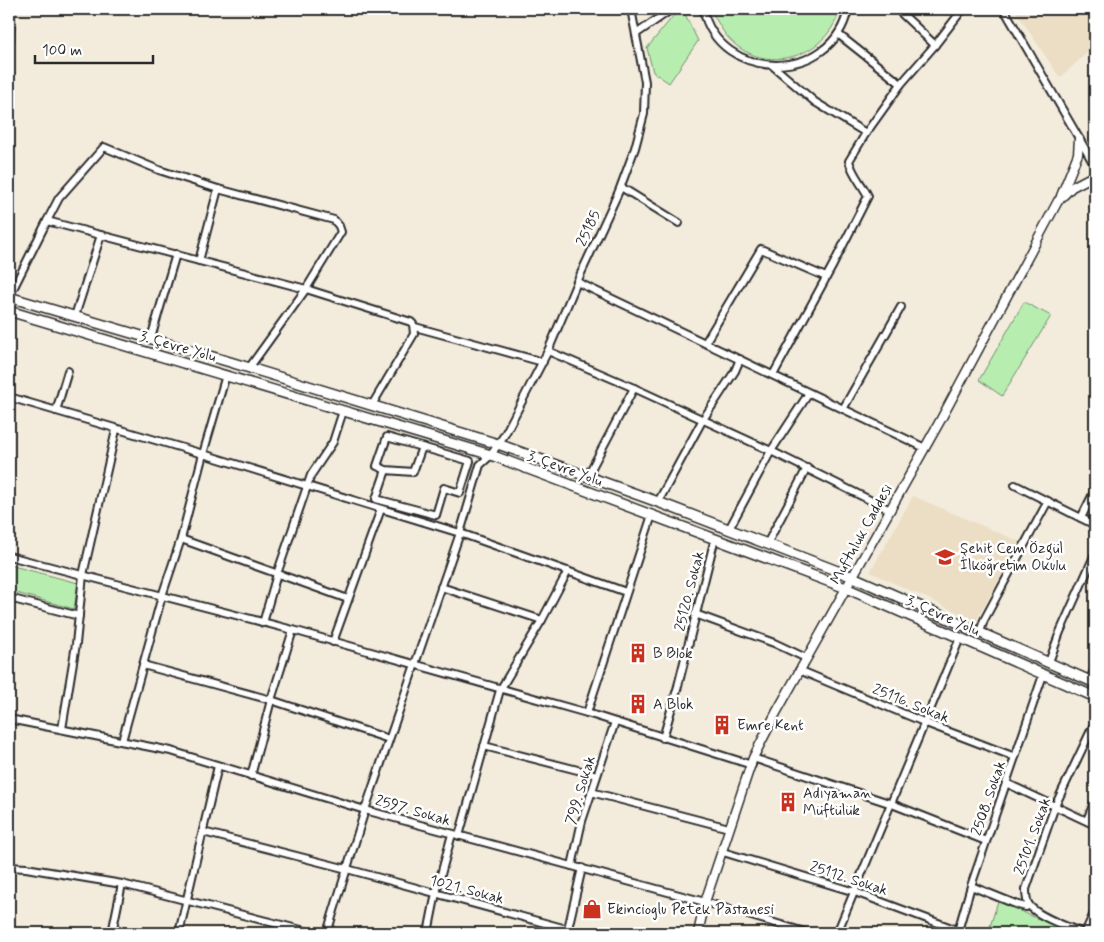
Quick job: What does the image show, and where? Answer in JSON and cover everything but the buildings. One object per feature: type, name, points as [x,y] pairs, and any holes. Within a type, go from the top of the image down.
[{"type":"main road","points":[[9,40],[10,9]]},
{"type":"main road","name":"3. Çevre Yolu","points":[[9,297],[151,338],[498,444],[853,576],[1092,682]]},
{"type":"main road","name":"3. Çevre Yolu","points":[[9,311],[491,455],[846,588],[1095,697]]},
{"type":"street","name":"25185","points":[[327,933],[365,810],[460,533],[480,465],[491,455],[505,434],[543,362],[621,187],[635,148],[644,114],[644,82],[631,9]]},
{"type":"street","points":[[636,34],[672,9]]},
{"type":"street","points":[[703,9],[705,17],[716,36],[731,52],[751,62],[773,66],[792,64],[809,58],[825,48],[838,34],[848,9]]},
{"type":"street","points":[[897,9],[935,46]]},
{"type":"street","points":[[772,375],[868,196],[863,185],[852,172],[849,161],[866,133],[901,84],[935,46],[964,9]]},
{"type":"street","points":[[1004,9],[1095,166]]},
{"type":"street","points":[[838,34],[901,84]]},
{"type":"street","points":[[773,66],[815,102],[866,133]]},
{"type":"street","points":[[1058,202],[1076,160],[1079,139]]},
{"type":"street","points":[[9,297],[59,198],[104,148],[159,170],[218,189],[334,220],[341,232],[306,289],[249,368]]},
{"type":"street","name":"Muftuluk Caddesi","points":[[698,933],[705,902],[753,761],[799,670],[925,448],[1058,202],[1072,187],[1095,175]]},
{"type":"street","points":[[621,187],[679,223]]},
{"type":"street","points":[[198,261],[218,189]]},
{"type":"street","points":[[47,221],[306,289],[411,322],[415,327],[543,362]]},
{"type":"street","points":[[75,316],[101,235]]},
{"type":"street","points":[[705,343],[760,249],[826,277]]},
{"type":"street","points":[[151,338],[176,254]]},
{"type":"street","points":[[578,282],[925,448]]},
{"type":"street","points":[[843,409],[901,307]]},
{"type":"street","points":[[372,405],[414,334],[415,327]]},
{"type":"street","points":[[548,351],[771,451],[890,510]]},
{"type":"street","points":[[658,502],[702,421],[735,371],[740,359]]},
{"type":"street","points":[[56,411],[68,371]]},
{"type":"street","points":[[122,741],[162,596],[181,539],[226,375]]},
{"type":"street","points":[[587,477],[634,388]]},
{"type":"street","points":[[729,529],[771,451],[809,393]]},
{"type":"street","points":[[9,397],[460,533],[626,592]]},
{"type":"street","points":[[263,623],[306,486],[314,468],[333,442],[344,411]]},
{"type":"street","points":[[62,729],[76,644],[83,575],[116,430]]},
{"type":"street","points":[[386,470],[376,499],[436,514],[444,488],[460,493],[470,461],[422,447],[387,437],[377,466],[386,470],[413,472],[422,447]]},
{"type":"street","points":[[767,544],[807,468]]},
{"type":"street","points":[[1015,486],[1095,525]]},
{"type":"street","points":[[1081,518],[1095,490]]},
{"type":"street","points":[[980,632],[984,620],[1048,501]]},
{"type":"street","points":[[333,642],[381,509]]},
{"type":"street","points":[[413,519],[416,510]]},
{"type":"street","points":[[586,713],[652,515]]},
{"type":"street","name":"25120. Sokak","points":[[663,738],[715,538]]},
{"type":"street","points":[[181,539],[348,600]]},
{"type":"street","points":[[1049,662],[1060,632],[1095,554]]},
{"type":"street","points":[[9,556],[293,630],[586,713],[663,738],[753,761],[892,804],[986,841]]},
{"type":"street","points":[[428,933],[436,893],[484,746],[500,690],[542,620],[568,571]]},
{"type":"street","points":[[441,587],[542,620]]},
{"type":"street","points":[[9,598],[79,616]]},
{"type":"street","points":[[695,614],[774,643],[806,658]]},
{"type":"street","points":[[250,776],[270,700],[293,630]]},
{"type":"street","points":[[837,933],[960,638]]},
{"type":"street","points":[[144,665],[270,700],[389,739]]},
{"type":"street","points":[[1092,682],[1095,668]]},
{"type":"street","name":"25116. Sokak","points":[[799,670],[926,723],[1015,757]]},
{"type":"street","name":"2508. Sokak","points":[[962,932],[971,886],[1043,675]]},
{"type":"street","name":"2597. Sokak","points":[[9,719],[171,751],[365,810],[705,902],[808,933]]},
{"type":"street","name":"799. Sokak","points":[[572,866],[582,821],[615,722]]},
{"type":"street","name":"25101. Sokak","points":[[1029,905],[1026,899],[1026,889],[1055,806],[1095,722]]},
{"type":"street","points":[[484,746],[597,775]]},
{"type":"street","points":[[179,933],[218,766]]},
{"type":"street","points":[[1006,782],[1095,825]]},
{"type":"street","points":[[591,792],[729,828]]},
{"type":"street","points":[[1087,820],[1095,801]]},
{"type":"street","name":"1021. Sokak","points":[[203,832],[347,868],[567,931],[581,933]]},
{"type":"street","name":"25112. Sokak","points":[[723,852],[855,892],[962,932]]},
{"type":"street","points":[[9,868],[35,869],[122,884],[313,933]]},
{"type":"street","points":[[567,931],[582,868]]},
{"type":"street","points":[[112,933],[122,884]]},
{"type":"street","points":[[971,886],[1018,905],[1026,907],[1029,905],[1038,912],[1084,933],[1095,911]]},
{"type":"shaded area","points":[[1014,9],[1092,9],[1095,13],[1095,45],[1060,78]]},
{"type":"shaded area","name":"Şehit Cem Özgül İlköğretim Okulu","points":[[913,496],[1020,542],[976,621],[870,572]]},
{"type":"green space","points":[[679,9],[683,10],[698,41],[669,83],[653,72],[647,48]]},
{"type":"green space","points":[[712,9],[840,9],[832,28],[819,43],[803,53],[785,58],[767,58],[749,53],[733,42],[720,26]]},
{"type":"green space","points":[[1024,302],[1051,316],[1002,396],[979,380]]},
{"type":"green space","points":[[9,565],[78,583],[74,609],[9,591]]},
{"type":"green space","points":[[998,901],[1070,933],[988,933]]},
{"type":"place","name":"Şehit Cem Özgül İlköğretim Okulu","points":[[945,557]]},
{"type":"place","name":"B Blok","points":[[638,653]]},
{"type":"place","name":"A Blok","points":[[638,704]]},
{"type":"place","name":"Emre Kent","points":[[722,725]]},
{"type":"place","name":"Adıyaman Müftülük","points":[[788,802]]},
{"type":"place","name":"Ekincioglu Petek Pastanesi","points":[[592,909]]}]
